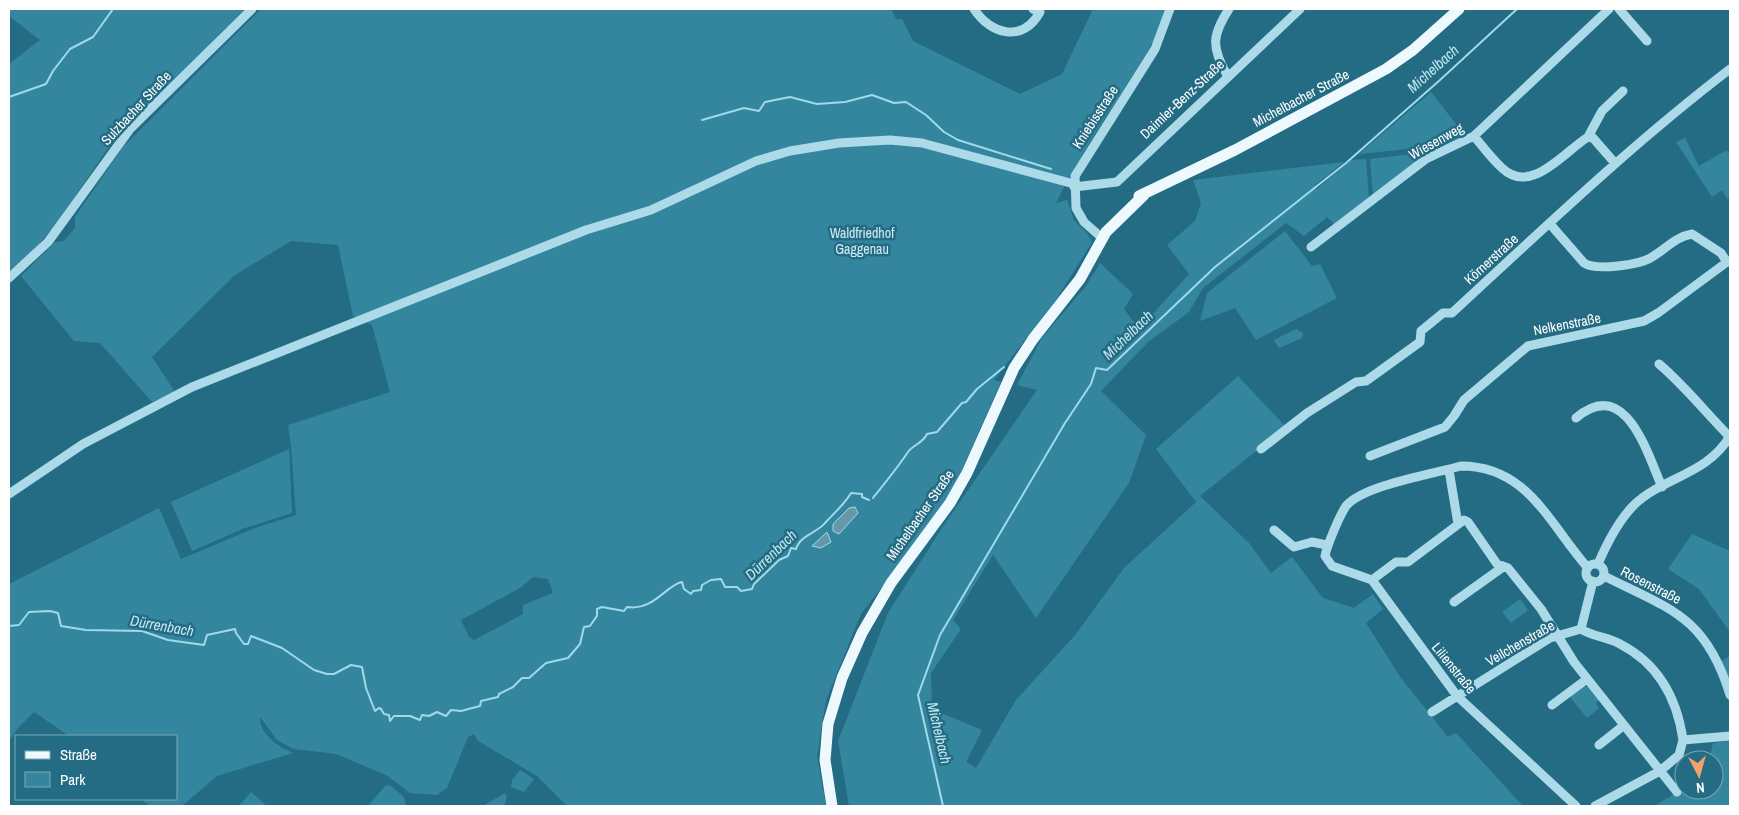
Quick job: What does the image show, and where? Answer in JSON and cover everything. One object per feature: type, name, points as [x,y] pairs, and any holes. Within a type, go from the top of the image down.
[{"type":"main road","name":"Michelbacher Straße","points":[[832,806],[825,760],[828,724],[842,678],[862,633],[891,583],[950,503],[967,473],[1014,368],[1033,339],[1080,279],[1104,235],[1108,223],[1132,198],[1144,195],[1235,150],[1386,69],[1413,50],[1459,9]]},
{"type":"street","name":"Sulzbacher Straße","points":[[9,278],[48,242],[130,129],[252,9]]},
{"type":"street","points":[[974,9],[992,28],[1013,32],[1030,26],[1040,12],[1033,9]]},
{"type":"street","name":"Kniebisstraße","points":[[1074,185],[1080,166],[1155,48],[1170,9]]},
{"type":"street","points":[[1227,75],[1218,57],[1214,39],[1217,29],[1229,9]]},
{"type":"street","name":"Daimler-Benz-Straße","points":[[1074,185],[1117,182],[1227,75],[1300,9]]},
{"type":"street","name":"Wiesenweg","points":[[1311,247],[1426,159],[1474,136],[1609,9]]},
{"type":"street","points":[[1618,9],[1647,42]]},
{"type":"street","name":"Körnerstraße","points":[[1261,449],[1308,413],[1356,382],[1366,381],[1420,342],[1422,331],[1443,314],[1452,313],[1550,224],[1614,162],[1730,69]]},
{"type":"street","points":[[1474,136],[1503,170],[1512,175],[1524,177],[1536,175],[1588,136],[1602,111],[1623,91]]},
{"type":"street","points":[[1588,136],[1593,138],[1614,162]]},
{"type":"street","points":[[9,494],[83,444],[192,387],[586,230],[651,210],[756,161],[790,150],[839,143],[880,141],[922,143],[1074,185],[1074,200],[1079,214],[1084,222],[1104,235]]},
{"type":"street","points":[[1550,224],[1584,264],[1590,267],[1628,264],[1650,259],[1681,236],[1692,234],[1721,253],[1728,262]]},
{"type":"street","name":"Nelkenstraße","points":[[1370,456],[1445,427],[1464,400],[1528,346],[1644,321],[1658,313],[1728,262]]},
{"type":"street","points":[[1598,564],[1614,532],[1634,505],[1708,461],[1724,446],[1730,436],[1676,378],[1659,364]]},
{"type":"street","points":[[1576,418],[1586,410],[1603,406],[1617,409],[1627,416],[1639,435],[1662,487]]},
{"type":"street","points":[[1588,568],[1529,493],[1513,479],[1498,471],[1474,466],[1449,470],[1373,489],[1346,506],[1327,545],[1325,556],[1332,566],[1372,580],[1396,562],[1408,562],[1464,520],[1468,522],[1497,564],[1508,568],[1540,609],[1587,679],[1674,790]]},
{"type":"street","points":[[1449,470],[1458,524]]},
{"type":"street","points":[[1274,530],[1294,547],[1312,542],[1327,545]]},
{"type":"street","points":[[1595,806],[1660,772],[1679,755],[1683,740],[1678,712],[1671,694],[1652,666],[1620,643],[1581,629],[1592,581],[1586,573],[1588,568],[1598,564]]},
{"type":"street","points":[[1592,581],[1601,580],[1604,576],[1604,569],[1598,564]]},
{"type":"street","points":[[1454,602],[1503,566]]},
{"type":"street","name":"Rosenstraße","points":[[1604,576],[1663,604],[1680,615],[1699,633],[1716,658],[1730,695]]},
{"type":"street","name":"Lilienstraße","points":[[1372,580],[1457,696],[1576,806]]},
{"type":"street","name":"Veilchenstraße","points":[[1432,712],[1556,635],[1581,629]]},
{"type":"street","points":[[1552,705],[1587,679]]},
{"type":"street","points":[[1599,745],[1623,726]]},
{"type":"street","points":[[1683,740],[1730,736]]},
{"type":"green space","points":[[9,9],[245,9],[115,138],[56,224],[30,255],[9,271],[9,64],[40,40],[9,16]]},
{"type":"green space","name":"Waldfriedhof Gaggenau","points":[[261,9],[891,9],[896,19],[902,19],[913,41],[1020,94],[1062,74],[1093,9],[1166,9],[1150,48],[1081,157],[1056,203],[1067,200],[1074,220],[1087,233],[1092,242],[1056,300],[994,380],[1001,382],[956,483],[921,537],[861,614],[826,700],[817,756],[826,806],[567,806],[537,776],[478,741],[474,734],[468,737],[447,788],[437,795],[410,793],[386,775],[336,754],[294,749],[286,745],[277,740],[260,717],[266,734],[276,743],[293,753],[217,776],[182,806],[150,806],[142,800],[178,800],[178,735],[68,735],[34,712],[19,727],[9,741],[9,584],[159,508],[181,559],[255,528],[296,515],[288,425],[390,392],[372,325],[353,316],[338,245],[291,241],[235,275],[152,357],[175,392],[152,402],[100,343],[74,341],[21,276],[55,242],[64,241],[75,228],[75,217],[123,147]],"holes":[[[533,577],[548,579],[553,593],[523,605],[523,614],[474,640],[469,637],[461,620],[520,588]]]},
{"type":"green space","points":[[1431,92],[1464,134],[1447,145],[1359,154]]},
{"type":"green space","points":[[1685,138],[1699,166],[1727,150],[1730,156],[1730,197],[1727,199],[1722,190],[1712,197],[1676,142]]},
{"type":"green space","points":[[1427,152],[1428,154],[1373,195],[1370,159]]},
{"type":"green space","points":[[1366,159],[1369,198],[1335,225],[1327,217],[1304,236],[1286,223],[1203,288],[1189,312],[1148,342],[1101,391],[1146,435],[1129,483],[1036,618],[993,555],[953,620],[961,629],[931,673],[932,709],[982,730],[966,762],[976,768],[1016,700],[1076,634],[1124,568],[1196,502],[1156,449],[1238,376],[1286,427],[1200,496],[1249,543],[1271,573],[1292,557],[1323,598],[1354,608],[1373,594],[1383,609],[1366,623],[1401,678],[1448,737],[1456,733],[1523,806],[849,806],[838,741],[888,613],[944,525],[1037,390],[1017,385],[1042,338],[1086,286],[1100,263],[1133,294],[1124,309],[1139,329],[1189,274],[1167,245],[1195,221],[1201,203],[1193,180],[1344,162],[1315,185],[1317,189],[1351,160]]},
{"type":"green space","points":[[1285,231],[1312,266],[1320,264],[1337,298],[1256,340],[1235,308],[1200,321],[1207,293]]},
{"type":"green space","points":[[1296,329],[1303,333],[1302,338],[1279,348],[1274,340]]},
{"type":"green space","points":[[289,449],[292,513],[245,528],[192,551],[171,502]]},
{"type":"green space","points":[[1692,534],[1730,551],[1730,632],[1699,589],[1668,569]]},
{"type":"green space","points":[[1520,599],[1528,610],[1511,623],[1502,612]]},
{"type":"green space","points":[[1730,656],[1730,705],[1717,664]]},
{"type":"green space","points":[[1584,686],[1589,687],[1600,700],[1596,703],[1599,708],[1587,718],[1570,697]]},
{"type":"green space","points":[[1730,741],[1730,806],[1654,806],[1674,794],[1674,800],[1724,800],[1724,750],[1711,750],[1713,743]]},
{"type":"green space","points":[[520,770],[534,779],[524,792],[511,787],[512,780]]},
{"type":"green space","points":[[386,785],[391,786],[404,797],[406,806],[368,806]]},
{"type":"green space","points":[[251,792],[267,806],[239,806]]},
{"type":"green space","points":[[505,793],[507,797],[504,806],[483,806]]},
{"type":"shaded area","points":[[855,507],[858,513],[839,534],[833,531],[833,524],[849,508]]},
{"type":"shaded area","points":[[827,532],[831,542],[821,548],[812,546]]},
{"type":"waterway","points":[[9,97],[46,84],[53,71],[70,49],[93,37],[113,9]]},
{"type":"waterway","name":"Michelbach","points":[[943,806],[918,695],[940,635],[1065,423],[1091,384],[1096,368],[1107,370],[1215,267],[1346,163],[1517,9]]},
{"type":"waterway","points":[[702,120],[744,108],[759,111],[765,102],[790,97],[817,104],[845,102],[872,95],[894,103],[906,102],[926,115],[944,132],[958,140],[1051,169]]},
{"type":"waterway","name":"Dürrenbach","points":[[873,498],[910,450],[923,440],[927,434],[937,432],[962,403],[966,402],[977,389],[1004,367]]},
{"type":"waterway","name":"Dürrenbach","points":[[9,626],[19,625],[29,612],[50,611],[58,613],[61,626],[86,630],[142,631],[168,640],[204,645],[207,635],[235,629],[244,644],[248,644],[251,636],[282,648],[314,670],[327,674],[334,674],[351,665],[362,667],[366,688],[375,711],[379,708],[381,709],[384,714],[389,715],[390,721],[394,716],[410,716],[420,720],[422,715],[429,716],[437,712],[446,716],[451,710],[461,711],[480,706],[481,701],[498,697],[499,694],[513,687],[522,678],[529,678],[546,663],[568,658],[580,644],[584,627],[590,626],[597,616],[597,609],[602,607],[624,611],[627,607],[645,605],[682,582],[684,589],[691,594],[693,591],[701,590],[702,585],[711,580],[721,579],[725,587],[737,587],[741,591],[752,589],[754,584],[779,560],[788,556],[791,548],[796,549],[801,540],[822,526],[851,493],[862,494],[862,497],[869,500]]}]
